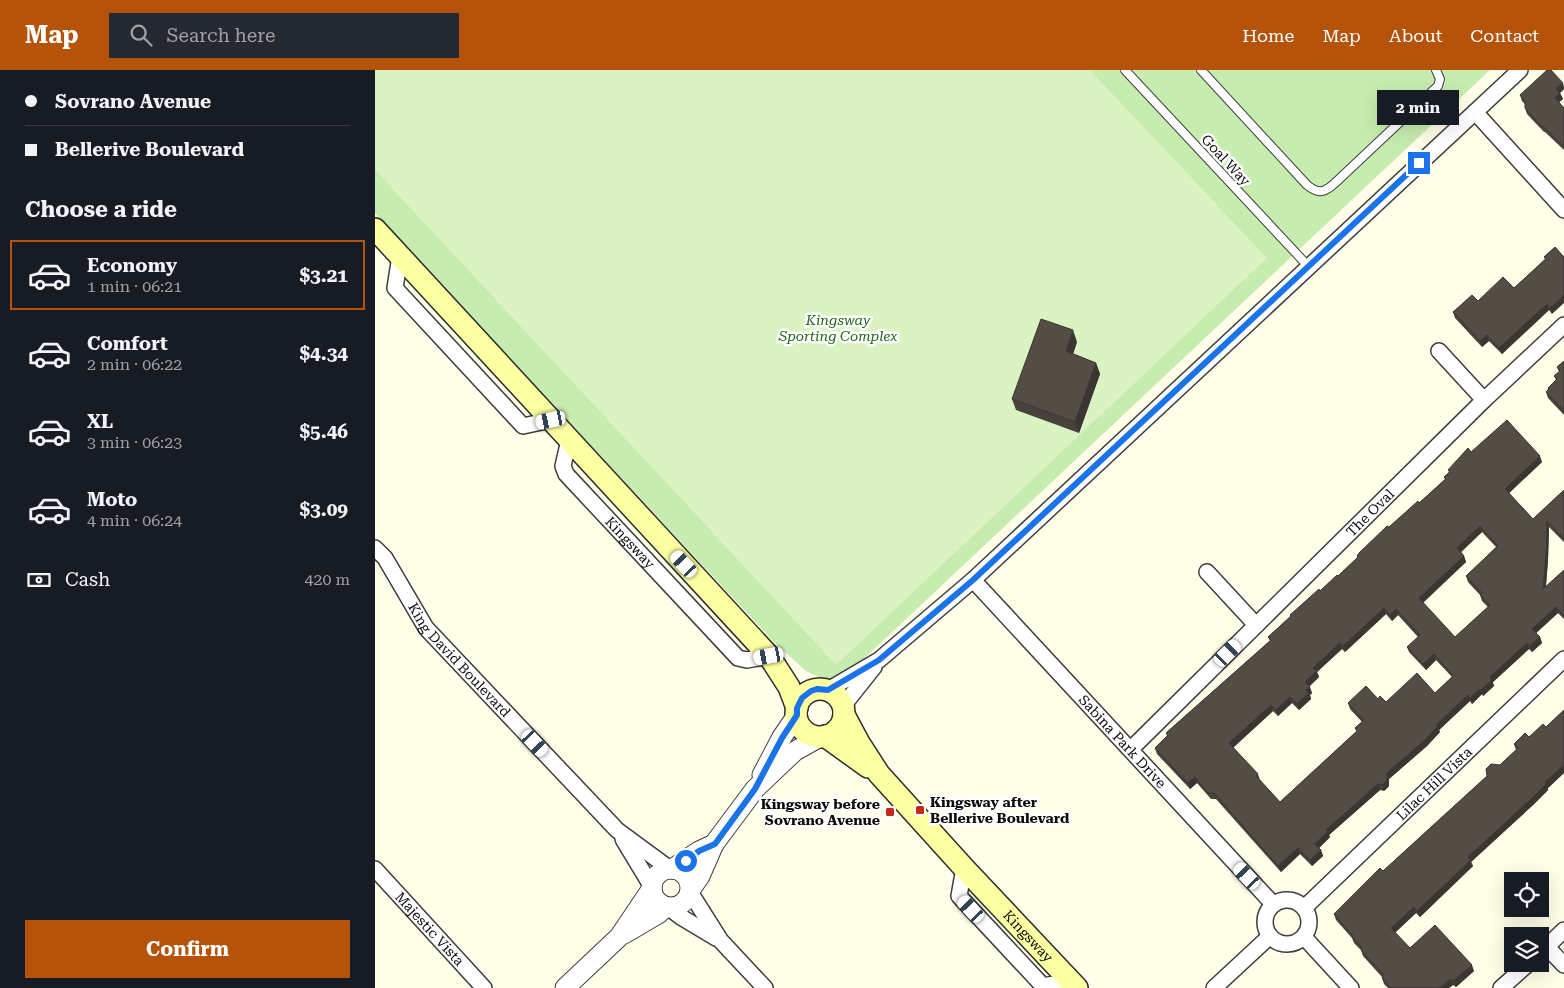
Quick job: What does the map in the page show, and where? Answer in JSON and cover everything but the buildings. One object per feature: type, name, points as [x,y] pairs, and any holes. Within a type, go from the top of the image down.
[{"type":"main road","name":"Kingsway","points":[[377,235],[400,256],[771,659],[789,687],[802,728],[813,736],[822,737],[879,774]]},
{"type":"main road","name":"Kingsway","points":[[771,659],[838,696],[859,743],[879,774],[1074,985]]},
{"type":"main road","points":[[797,712],[802,698],[806,694],[817,689],[825,690]]},
{"type":"main road","points":[[822,737],[836,731],[840,726],[844,710]]},
{"type":"street","points":[[825,690],[879,660],[973,580],[1520,70]]},
{"type":"street","points":[[1475,112],[1564,210]]},
{"type":"street","name":"The Oval","points":[[1131,749],[1484,400],[1564,325]]},
{"type":"street","points":[[1439,351],[1484,400]]},
{"type":"street","name":"King David Boulevard","points":[[375,548],[385,558],[426,628],[617,830],[671,869]]},
{"type":"street","points":[[1207,572],[1256,625]]},
{"type":"street","name":"Sabina Park Drive","points":[[973,580],[1273,904]]},
{"type":"street","name":"Lilac Hill Vista","points":[[1304,908],[1564,659]]},
{"type":"street","points":[[844,710],[879,660]]},
{"type":"street","points":[[565,988],[619,937],[667,907],[675,907],[687,899],[715,844],[755,789],[797,712]]},
{"type":"street","points":[[755,789],[795,751],[822,737]]},
{"type":"street","name":"King David Boulevard","points":[[617,830],[652,887]]},
{"type":"street","points":[[715,844],[699,851],[671,869],[657,874],[653,880],[652,887],[655,898],[660,904],[721,941]]},
{"type":"street","name":"Majestic Vista","points":[[375,869],[484,988]]},
{"type":"street","points":[[671,869],[681,871],[686,875],[691,890],[721,941],[765,988]]},
{"type":"street","points":[[619,937],[652,887]]},
{"type":"street","points":[[1288,899],[1295,901],[1304,908],[1308,914],[1309,922],[1308,930],[1304,936],[1290,944],[1282,944],[1270,936],[1266,929],[1265,921],[1266,914],[1273,904],[1280,900],[1288,899]]},
{"type":"street","points":[[1549,944],[1564,930]]},
{"type":"street","points":[[1214,988],[1270,936]]},
{"type":"street","points":[[1304,936],[1351,988]]},
{"type":"street","points":[[1549,954],[1564,965]]},
{"type":"street","points":[[1501,988],[1519,972]]},
{"type":"lane","name":"Goal Way","points":[[1125,70],[1308,266]]},
{"type":"lane","points":[[1201,70],[1307,186],[1314,191],[1320,192],[1327,190],[1335,183],[1438,86],[1440,79],[1436,70]]},
{"type":"green space","name":"Kingsway Sporting Complex","points":[[375,70],[1490,70],[836,685],[806,671],[773,641],[375,213]]},
{"type":"green space","name":"Kingsway Sporting Complex","points":[[375,70],[1090,70],[1267,258],[836,665],[375,170]]},
{"type":"place","name":"Kingsway after Bellerive Boulevard","points":[[920,810]]},
{"type":"place","name":"Kingsway before Sovrano Avenue","points":[[890,812]]},
{"type":"route","points":[[686,861],[699,851],[715,844],[755,789],[782,738],[797,715],[799,703],[806,694],[817,689],[828,690],[879,660],[973,580],[1419,163]]}]
